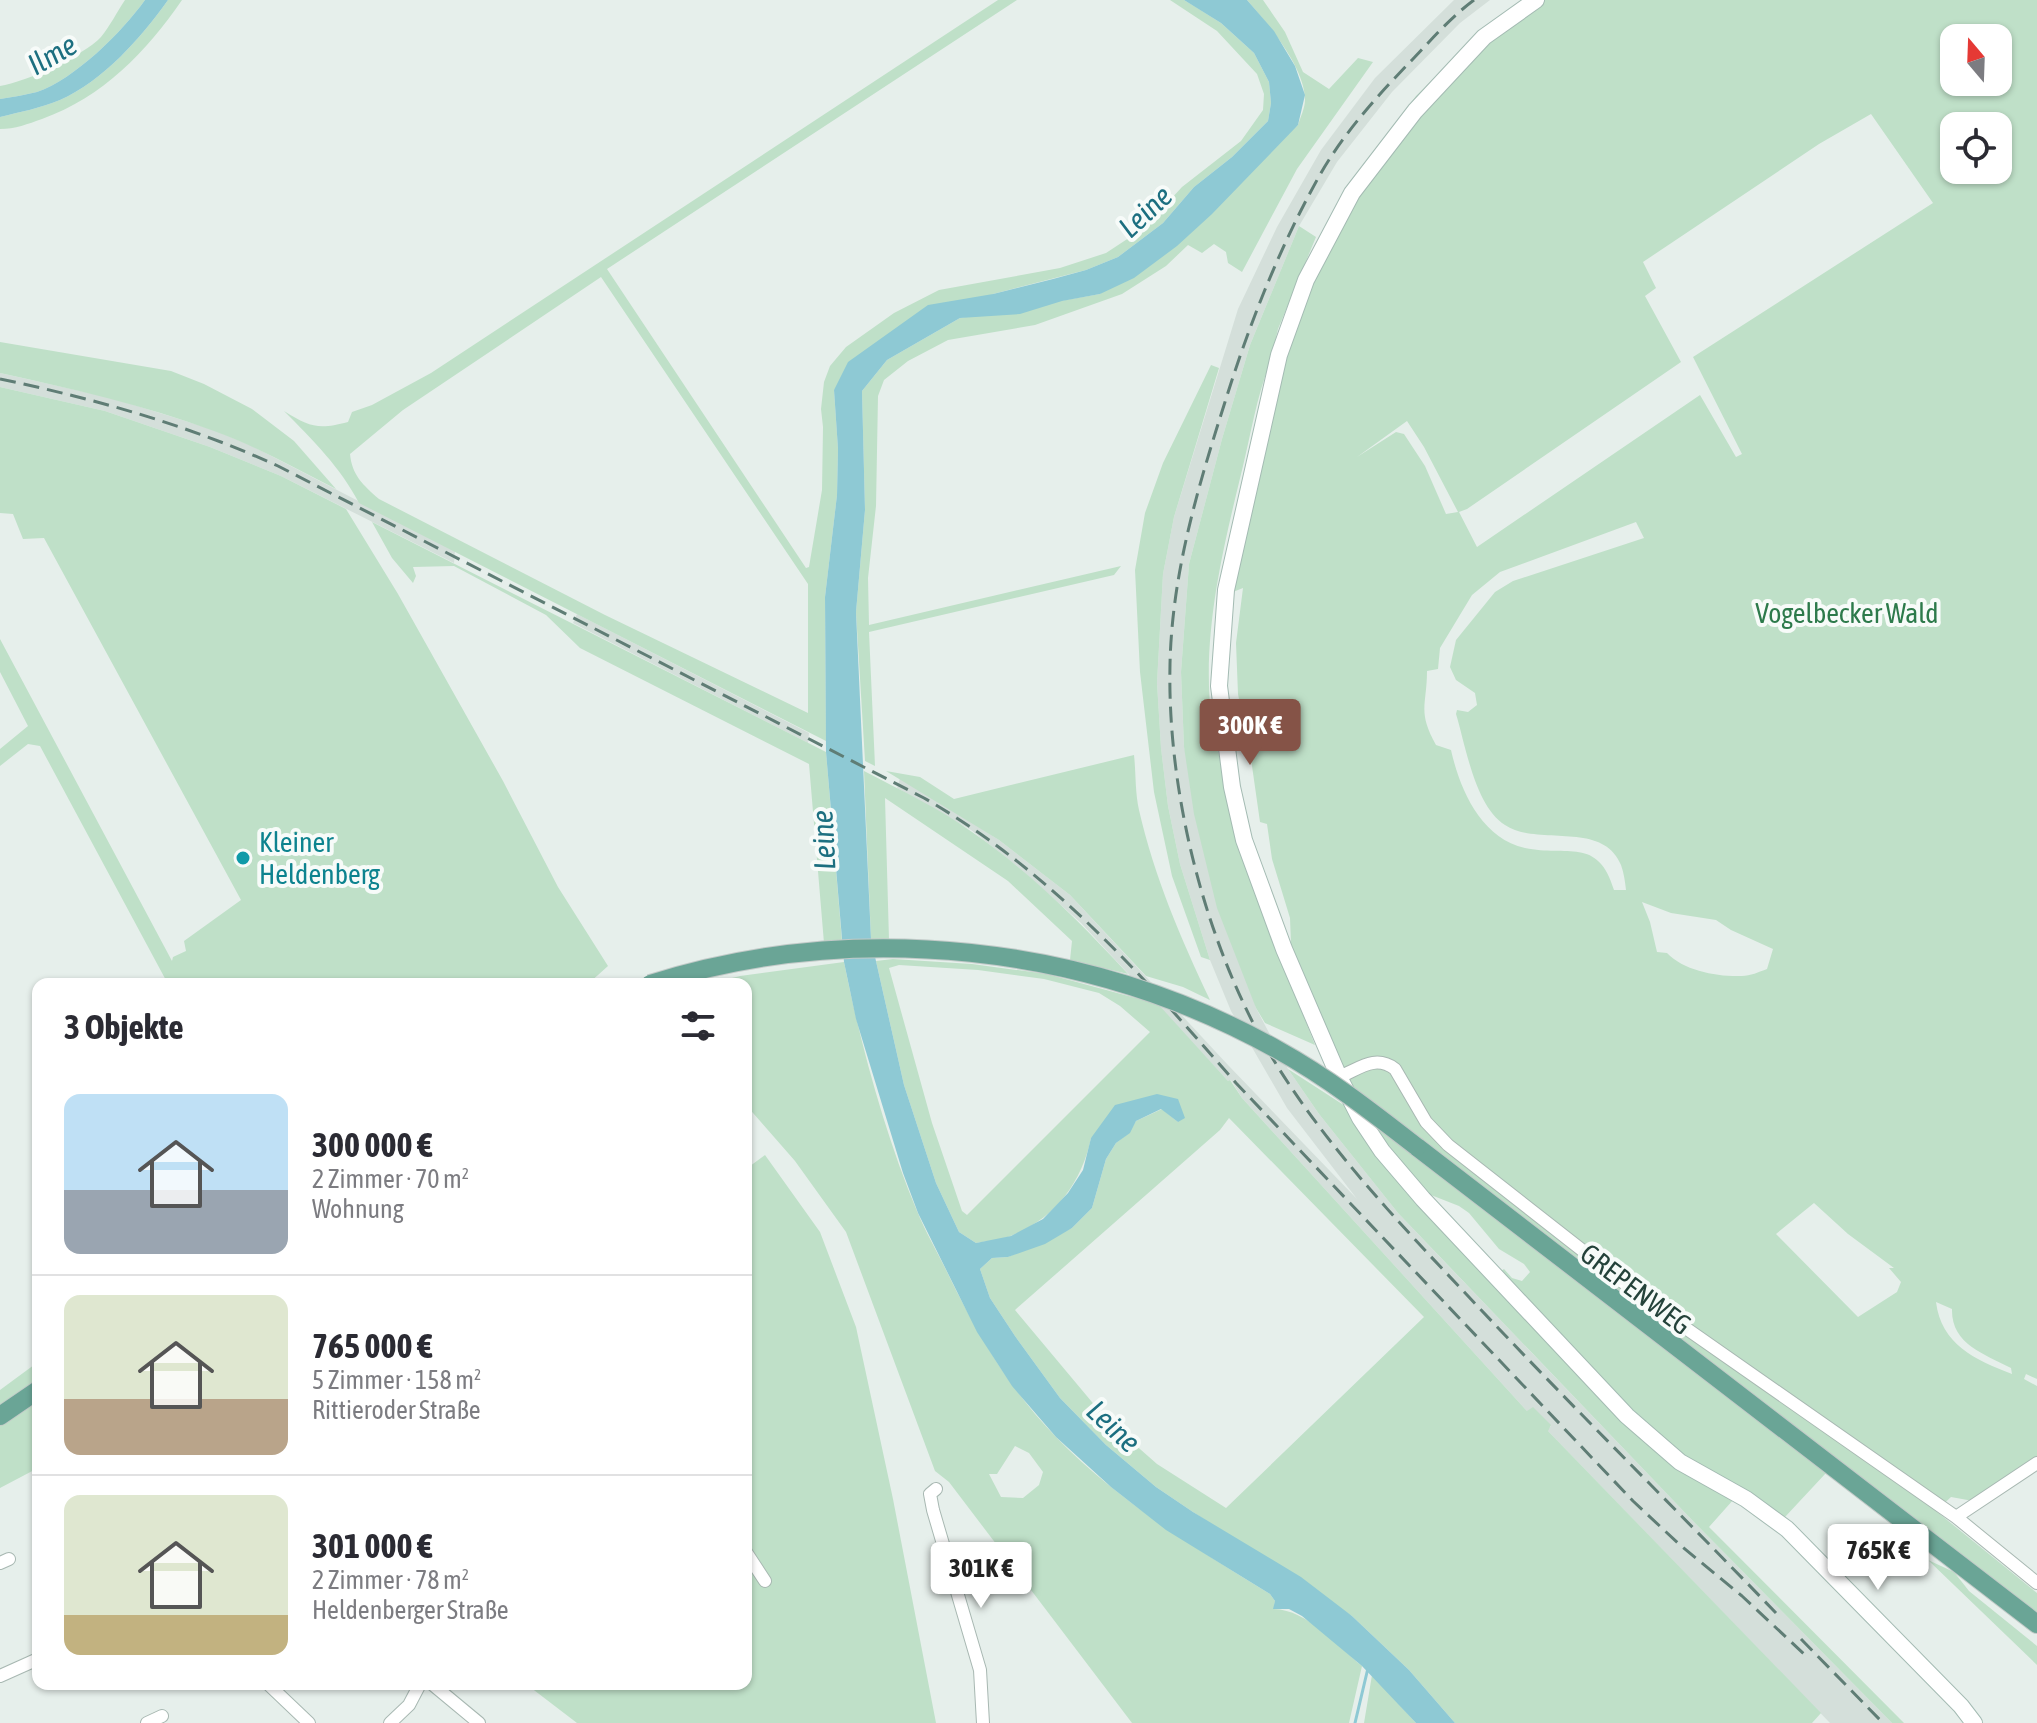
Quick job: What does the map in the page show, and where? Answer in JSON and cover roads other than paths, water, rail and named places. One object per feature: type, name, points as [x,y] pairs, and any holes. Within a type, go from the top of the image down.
[{"type":"main road","points":[[673,978],[732,963],[836,949],[938,949],[1039,962],[1137,988],[1249,1034],[1335,1086],[1417,1147],[2037,1624]]},
{"type":"main road","points":[[0,1416],[32,1394]]},
{"type":"street","points":[[1536,0],[1484,37],[1415,111],[1352,193],[1306,280],[1279,355],[1226,590],[1219,686],[1232,787],[1244,840],[1284,949],[1339,1077],[1370,1134],[1423,1199],[1627,1416],[1664,1449],[1696,1472],[1746,1499],[1802,1542],[1974,1723]]},
{"type":"street","name":"GREPENWEG","points":[[1339,1077],[1373,1061],[1387,1063],[1395,1069],[1426,1122],[1448,1145],[1647,1301],[1956,1517],[2037,1583]]},
{"type":"street","points":[[1956,1517],[2037,1463]]},
{"type":"street","points":[[936,1489],[930,1494],[933,1510],[980,1670],[983,1723]]},
{"type":"street","points":[[752,1561],[765,1581]]},
{"type":"street","points":[[0,1676],[32,1662]]},
{"type":"street","points":[[274,1690],[309,1723]]},
{"type":"street","points":[[390,1723],[409,1705],[417,1690]]},
{"type":"street","points":[[439,1690],[479,1723]]},
{"type":"street","points":[[147,1723],[162,1716]]},
{"type":"water","points":[[145,0],[168,0],[146,29],[106,70],[60,100],[0,117],[0,99],[37,92],[67,77],[111,40]]},
{"type":"water","points":[[1184,0],[1247,0],[1274,31],[1295,66],[1305,95],[1298,125],[1212,214],[1177,246],[1134,278],[1100,294],[1062,301],[1020,314],[960,318],[887,360],[862,391],[865,510],[856,612],[871,939],[904,1085],[936,1183],[959,1232],[976,1243],[1011,1236],[1043,1219],[1068,1193],[1083,1170],[1091,1138],[1115,1105],[1157,1094],[1178,1099],[1185,1118],[1178,1122],[1161,1109],[1136,1121],[1130,1133],[1116,1143],[1106,1159],[1092,1208],[1072,1228],[1045,1244],[1008,1257],[992,1258],[980,1269],[990,1298],[1060,1398],[1106,1445],[1156,1487],[1301,1577],[1352,1616],[1409,1670],[1455,1723],[1416,1723],[1362,1666],[1302,1616],[1289,1609],[1273,1609],[1275,1601],[1270,1594],[1166,1530],[1111,1487],[1056,1437],[1012,1386],[977,1332],[918,1213],[856,1019],[844,962],[826,752],[825,597],[837,495],[834,390],[848,362],[928,305],[993,294],[1053,279],[1118,257],[1163,223],[1194,187],[1232,157],[1268,121],[1271,103],[1269,82],[1254,53],[1221,23]]},
{"type":"waterway","points":[[1355,1723],[1368,1668]]},
{"type":"railway","points":[[1474,0],[1442,28],[1386,88],[1337,148],[1290,234],[1244,345],[1196,498],[1176,597],[1170,664],[1171,714],[1175,765],[1184,817],[1195,868],[1228,968],[1273,1059],[1316,1122],[1364,1182],[1442,1268],[1776,1613]]},
{"type":"railway","points":[[0,379],[141,415],[210,438],[278,466],[924,798],[970,827],[1013,858],[1092,927],[1633,1501],[1804,1654]]},
{"type":"railway","points":[[1801,1639],[1883,1723]]},
{"type":"place","name":"Kleiner Heldenberg","points":[[243,858]]},
{"type":"water label","name":"Ilme","points":[[52,54]]},
{"type":"water label","name":"Leine","points":[[1145,211]]},
{"type":"water label","name":"Leine","points":[[823,840]]},
{"type":"water label","name":"Leine","points":[[1114,1426]]},
{"type":"park label","name":"Vogelbecker Wald","points":[[1847,613]]}]
